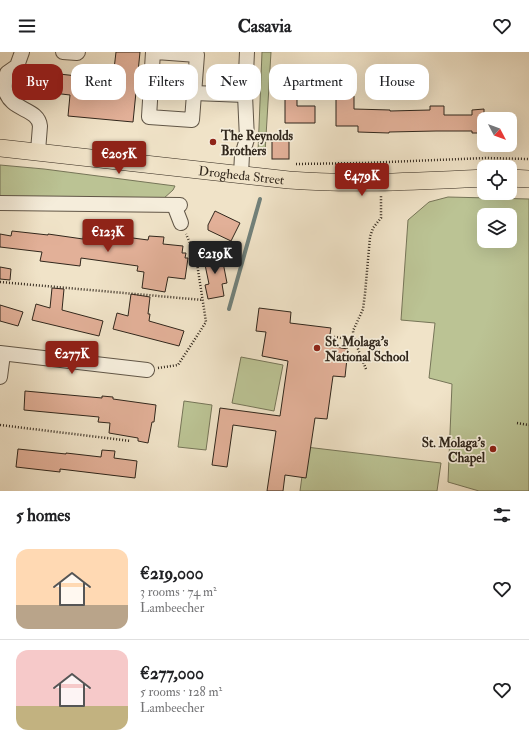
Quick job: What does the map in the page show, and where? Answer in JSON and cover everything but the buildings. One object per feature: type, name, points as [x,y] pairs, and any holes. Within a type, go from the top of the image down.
[{"type":"main road","name":"Drogheda Street","points":[[0,148],[38,151],[289,180],[381,183],[477,178]]},
{"type":"main road","points":[[517,178],[529,179]]},
{"type":"street","points":[[22,52],[17,66],[7,73],[5,89],[8,97],[15,104],[31,112],[37,117],[40,123],[38,151]]},
{"type":"street","points":[[64,52],[78,52]]},
{"type":"street","points":[[153,64],[154,52],[196,55],[196,64]]},
{"type":"street","points":[[246,64],[247,52]]},
{"type":"street","points":[[150,100],[149,117],[192,120],[193,100]]},
{"type":"street","points":[[241,174],[242,155],[247,139],[245,100]]},
{"type":"street","points":[[0,203],[177,205],[181,222]]},
{"type":"street","points":[[0,377],[1,354],[147,370]]},
{"type":"path","points":[[291,164],[363,163],[486,158],[529,159]]},
{"type":"path","points":[[366,370],[354,339],[353,330],[363,309],[370,237],[373,228],[380,218],[381,183]]},
{"type":"path","points":[[147,370],[178,365],[206,322],[196,257],[181,222]]},
{"type":"path","points":[[0,282],[203,300]]},
{"type":"path","points":[[334,337],[369,341],[382,345]]},
{"type":"path","points":[[517,422],[529,425]]},
{"type":"path","points":[[0,425],[131,441]]},
{"type":"green space","points":[[262,52],[271,52],[270,64],[269,64],[265,153],[258,152]]},
{"type":"green space","points":[[0,165],[44,169],[175,186],[173,190],[163,199],[0,197]]},
{"type":"green space","points":[[448,197],[477,198],[477,200],[529,199],[529,491],[479,491],[448,482],[452,384],[429,378],[435,323],[401,320],[408,220],[429,202]]},
{"type":"green space","points":[[241,357],[283,365],[274,411],[232,403]]},
{"type":"green space","points":[[184,401],[212,405],[206,450],[178,447]]},
{"type":"green space","points":[[306,447],[441,463],[437,491],[300,491]]},
{"type":"waterway","points":[[229,309],[260,199]]},
{"type":"place","name":"The Reynolds Brothers","points":[[213,142]]},
{"type":"place","name":"St. Molaga's National School","points":[[317,348]]},
{"type":"place","name":"St. Molaga's Chapel","points":[[493,449]]}]
